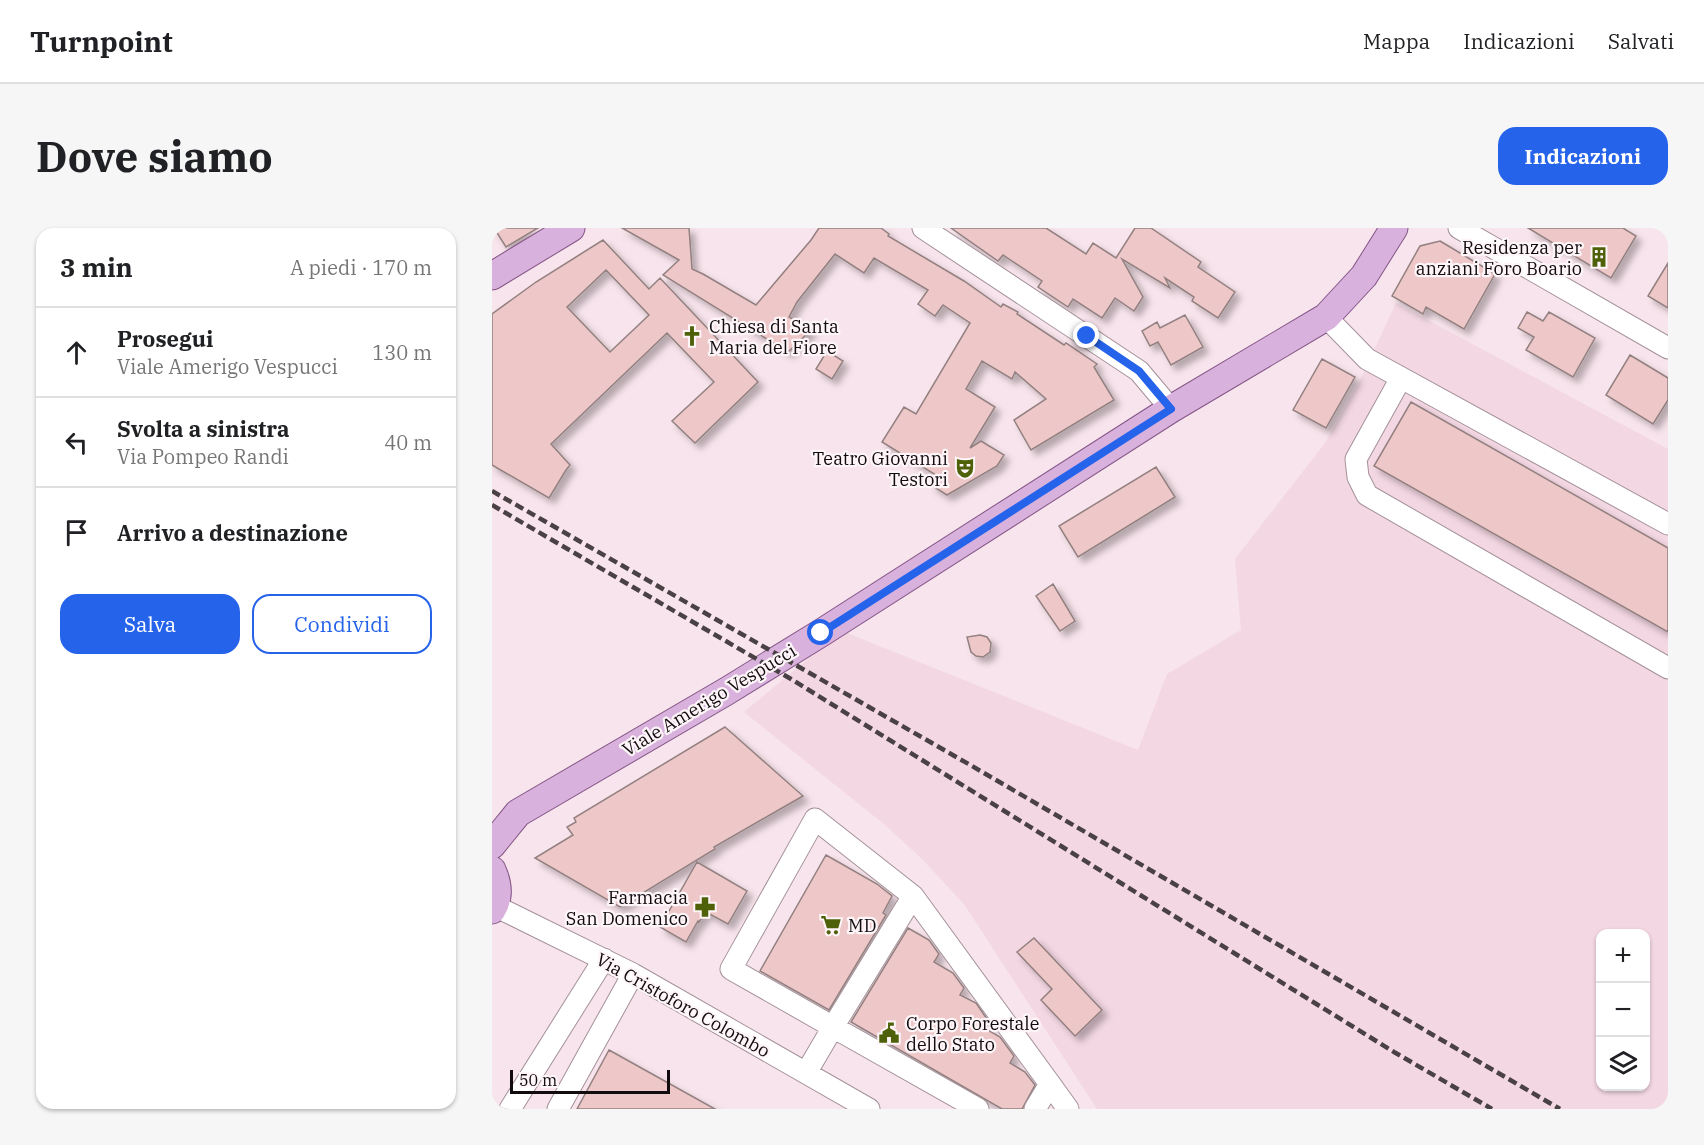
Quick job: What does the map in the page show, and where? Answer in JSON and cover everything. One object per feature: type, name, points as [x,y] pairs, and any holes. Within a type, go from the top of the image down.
[{"type":"main road","points":[[492,276],[571,228]]},
{"type":"main road","name":"Viale Amerigo Vespucci","points":[[492,845],[518,813],[821,633],[1171,409],[1326,317],[1364,276],[1394,228]]},
{"type":"main road","points":[[492,870],[497,880],[498,893],[493,908]]},
{"type":"street","points":[[923,228],[1139,371],[1171,409]]},
{"type":"street","points":[[1459,228],[1668,348]]},
{"type":"street","points":[[1326,317],[1367,359],[1668,524]]},
{"type":"street","points":[[1401,378],[1356,459],[1358,477],[1367,495],[1668,668]]},
{"type":"street","points":[[978,1109],[731,969],[815,819],[913,896],[1068,1109]]},
{"type":"street","points":[[806,1073],[913,896]]},
{"type":"street","name":"Via Cristoforo Colombo","points":[[493,908],[633,974],[869,1109]]},
{"type":"street","points":[[510,1109],[604,959]]},
{"type":"street","points":[[558,1109],[633,974]]},
{"type":"street","points":[[1035,1109],[1050,1084]]},
{"type":"shaded area","points":[[1396,303],[1668,449],[1668,1109],[1097,1109],[964,904],[922,859],[884,824],[744,712],[842,631],[1138,750],[1167,674],[1241,630],[1235,559],[1325,443],[1359,382]]},
{"type":"building","points":[[494,228],[538,228],[506,247]]},
{"type":"building","points":[[622,228],[689,228],[692,269],[756,305],[819,228],[881,228],[889,234],[888,236],[964,281],[1001,307],[1003,304],[1018,312],[1017,314],[1064,345],[1066,343],[1097,364],[1094,367],[1114,400],[1031,450],[1014,420],[1046,399],[1015,372],[1012,379],[982,361],[966,389],[995,407],[970,448],[981,441],[1004,455],[997,466],[947,495],[931,485],[936,475],[882,442],[904,407],[916,414],[970,323],[943,305],[935,316],[918,304],[928,290],[874,258],[864,273],[835,254],[797,302],[789,317],[811,330],[788,352],[663,275],[679,260]]},
{"type":"building","points":[[951,228],[1046,228],[1086,254],[1093,243],[1116,258],[1135,228],[1151,228],[1201,262],[1198,267],[1235,292],[1218,318],[1192,301],[1194,297],[1165,278],[1170,288],[1122,259],[1143,297],[1134,311],[1115,298],[1102,318],[1073,299],[1068,307],[1038,287],[1042,281],[1003,255],[998,261]]},
{"type":"building","name":"Residenza per anziani Foro Boario","points":[[1528,228],[1623,228],[1636,236],[1611,278]]},
{"type":"building","points":[[603,240],[649,289],[660,278],[758,382],[695,443],[672,421],[714,382],[667,333],[551,444],[570,465],[549,498],[492,465],[492,314],[536,282]],"holes":[[[606,270],[649,315],[610,352],[567,307]]]},
{"type":"building","points":[[1440,241],[1495,274],[1464,329],[1426,307],[1423,314],[1392,296],[1420,246]]},
{"type":"building","points":[[1668,263],[1668,308],[1648,296]]},
{"type":"building","points":[[1527,312],[1543,321],[1549,312],[1595,338],[1573,377],[1526,350],[1534,337],[1518,328]]},
{"type":"building","points":[[1185,315],[1203,347],[1171,365],[1158,342],[1150,346],[1142,331],[1157,322],[1160,328]]},
{"type":"building","points":[[827,351],[843,361],[832,379],[816,369]]},
{"type":"building","points":[[1630,355],[1668,378],[1668,400],[1653,424],[1606,395]]},
{"type":"building","points":[[1322,359],[1355,377],[1326,428],[1293,410]]},
{"type":"building","points":[[1411,402],[1668,548],[1668,632],[1374,466]]},
{"type":"building","points":[[1156,467],[1175,497],[1078,557],[1059,526]]},
{"type":"building","points":[[1053,584],[1075,621],[1060,631],[1036,596]]},
{"type":"building","points":[[980,635],[987,637],[991,643],[990,652],[983,657],[971,652],[967,637]]},
{"type":"building","points":[[725,727],[803,796],[714,847],[715,849],[620,907],[535,858],[573,835],[567,827],[576,822],[574,818]]},
{"type":"building","name":"MD","points":[[826,855],[877,884],[892,896],[883,913],[886,915],[829,1010],[760,971]]},
{"type":"building","name":"Farmacia San Domenico","points":[[697,862],[747,891],[728,924],[706,912],[686,942],[660,927]]},
{"type":"building","points":[[908,928],[929,940],[939,954],[934,962],[953,973],[964,988],[960,995],[976,1003],[989,1022],[986,1029],[1000,1037],[1014,1056],[1010,1063],[1025,1072],[1035,1085],[1022,1109],[1002,1109],[851,1022]]},
{"type":"building","points":[[1034,938],[1102,1010],[1075,1036],[1041,1000],[1052,989],[1017,952]]},
{"type":"building","points":[[609,1050],[715,1109],[577,1109]]},
{"type":"railway","points":[[492,491],[972,766],[1560,1109]]},
{"type":"railway","points":[[492,505],[791,679],[1394,1052],[1492,1109]]},
{"type":"place","name":"Residenza per anziani Foro Boario","points":[[1599,257]]},
{"type":"place","name":"Chiesa di Santa Maria del Fiore","points":[[692,336]]},
{"type":"place","name":"Teatro Giovanni Testori","points":[[965,468]]},
{"type":"place","name":"Farmacia San Domenico","points":[[705,907]]},
{"type":"place","name":"MD","points":[[831,925]]},
{"type":"place","name":"Corpo Forestale dello Stato","points":[[889,1033]]},
{"type":"route","points":[[821,633],[1171,409],[1139,371],[1087,336]]}]
